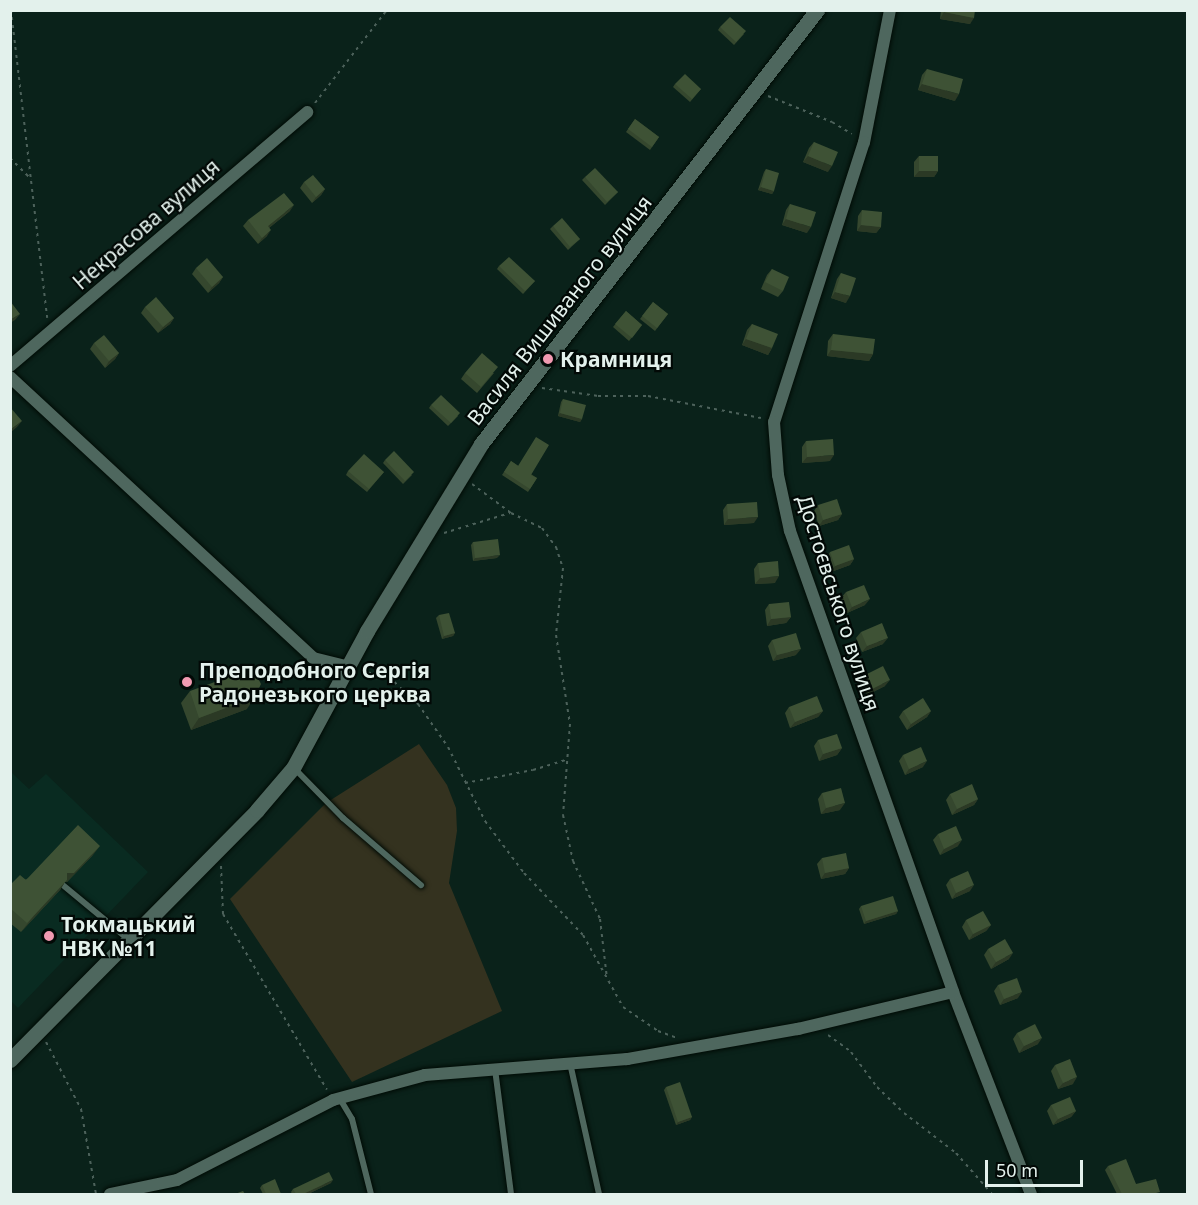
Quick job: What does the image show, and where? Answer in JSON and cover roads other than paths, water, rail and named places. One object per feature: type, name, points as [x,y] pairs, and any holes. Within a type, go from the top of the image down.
[{"type":"street","name":"Василя Вишиваного вулиця","points":[[10,1060],[293,768],[348,667],[467,467],[527,386],[757,92],[817,10]]},
{"type":"street","name":"Достоєвського вулиця","points":[[891,10],[864,142],[774,422],[778,475],[790,531],[953,992],[1031,1194]]},
{"type":"street","name":"Некрасова вулиця","points":[[10,366],[307,112]]},
{"type":"street","points":[[10,376],[313,658],[348,667]]},
{"type":"street","points":[[110,1194],[177,1180],[336,1099],[425,1075],[627,1059],[798,1029],[953,992]]},
{"type":"lane","points":[[293,768],[343,818],[421,885]]},
{"type":"lane","points":[[64,886],[128,939]]},
{"type":"lane","points":[[570,1062],[599,1194]]},
{"type":"lane","points":[[495,1068],[511,1194]]},
{"type":"lane","points":[[336,1099],[352,1119],[371,1194]]},
{"type":"place","name":"Крамниця","points":[[548,359]]},
{"type":"place","name":"Преподобного Сергія Радонезького церква","points":[[187,682]]},
{"type":"place","name":"Токмацький НВК №11","points":[[49,936]]}]
